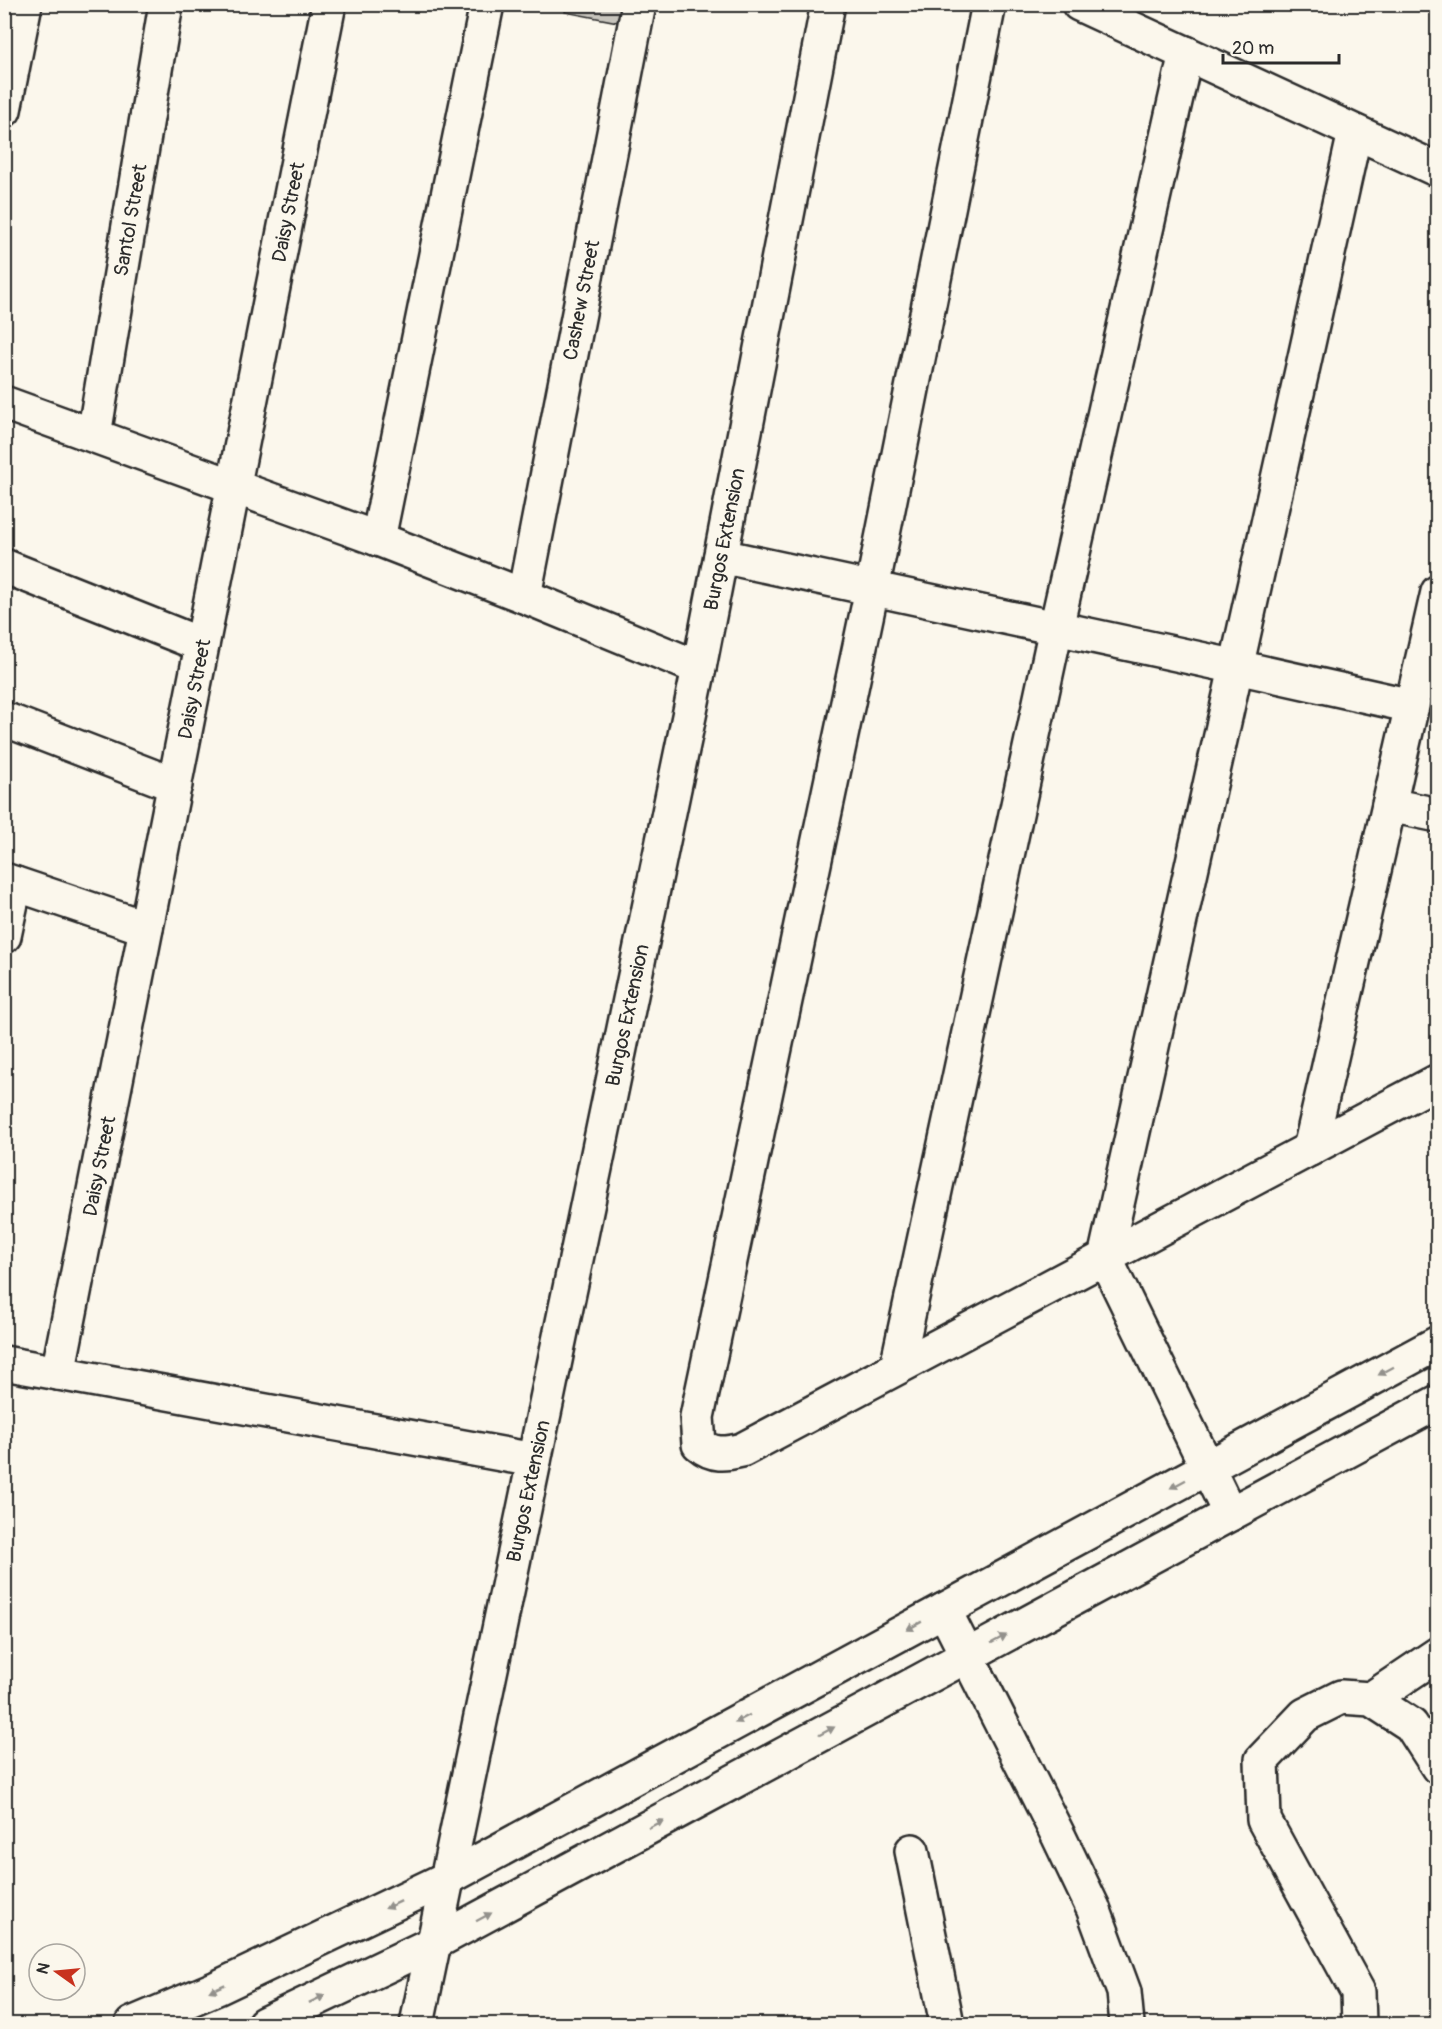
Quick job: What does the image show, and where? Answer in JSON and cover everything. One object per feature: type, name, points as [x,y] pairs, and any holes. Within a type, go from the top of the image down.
[{"type":"main road","points":[[4,110],[25,4]]},
{"type":"main road","name":"Santol Street","points":[[94,435],[166,4]]},
{"type":"main road","name":"Daisy Street","points":[[58,1373],[329,4]]},
{"type":"main road","points":[[378,539],[487,4]]},
{"type":"main road","name":"Cashew Street","points":[[524,596],[639,4]]},
{"type":"main road","name":"Burgos Extension","points":[[417,2025],[699,668],[828,4]]},
{"type":"main road","points":[[989,4],[872,589],[697,1417],[699,1444],[717,1454],[742,1450],[1437,1081]]},
{"type":"main road","points":[[1079,4],[1437,170]]},
{"type":"main road","points":[[897,1368],[1056,628],[1186,53]]},
{"type":"main road","points":[[1230,1514],[1105,1258],[1355,132]]},
{"type":"main road","points":[[4,403],[378,539],[699,668]]},
{"type":"main road","points":[[720,556],[1412,706]]},
{"type":"main road","points":[[4,566],[202,645]]},
{"type":"main road","points":[[1310,1149],[1437,592]]},
{"type":"main road","points":[[4,719],[175,785]]},
{"type":"main road","points":[[1389,805],[1437,815]]},
{"type":"main road","points":[[4,936],[10,882],[146,928]]},
{"type":"main road","points":[[132,2025],[217,1988],[446,1880],[1437,1343]]},
{"type":"main road","points":[[4,1363],[534,1460]]},
{"type":"main road","points":[[264,2025],[432,1944],[1437,1402]]},
{"type":"main road","points":[[944,1610],[1093,1908],[1124,1992],[1127,2025]]},
{"type":"main road","points":[[1371,1699],[1437,1653]]},
{"type":"main road","points":[[1359,2025],[1358,1992],[1264,1820],[1262,1760],[1305,1715],[1341,1697],[1371,1699],[1411,1725],[1437,1767]]},
{"type":"main road","points":[[912,1851],[947,2025]]},
{"type":"building","points":[[567,4],[621,4],[618,22],[565,12]]}]
